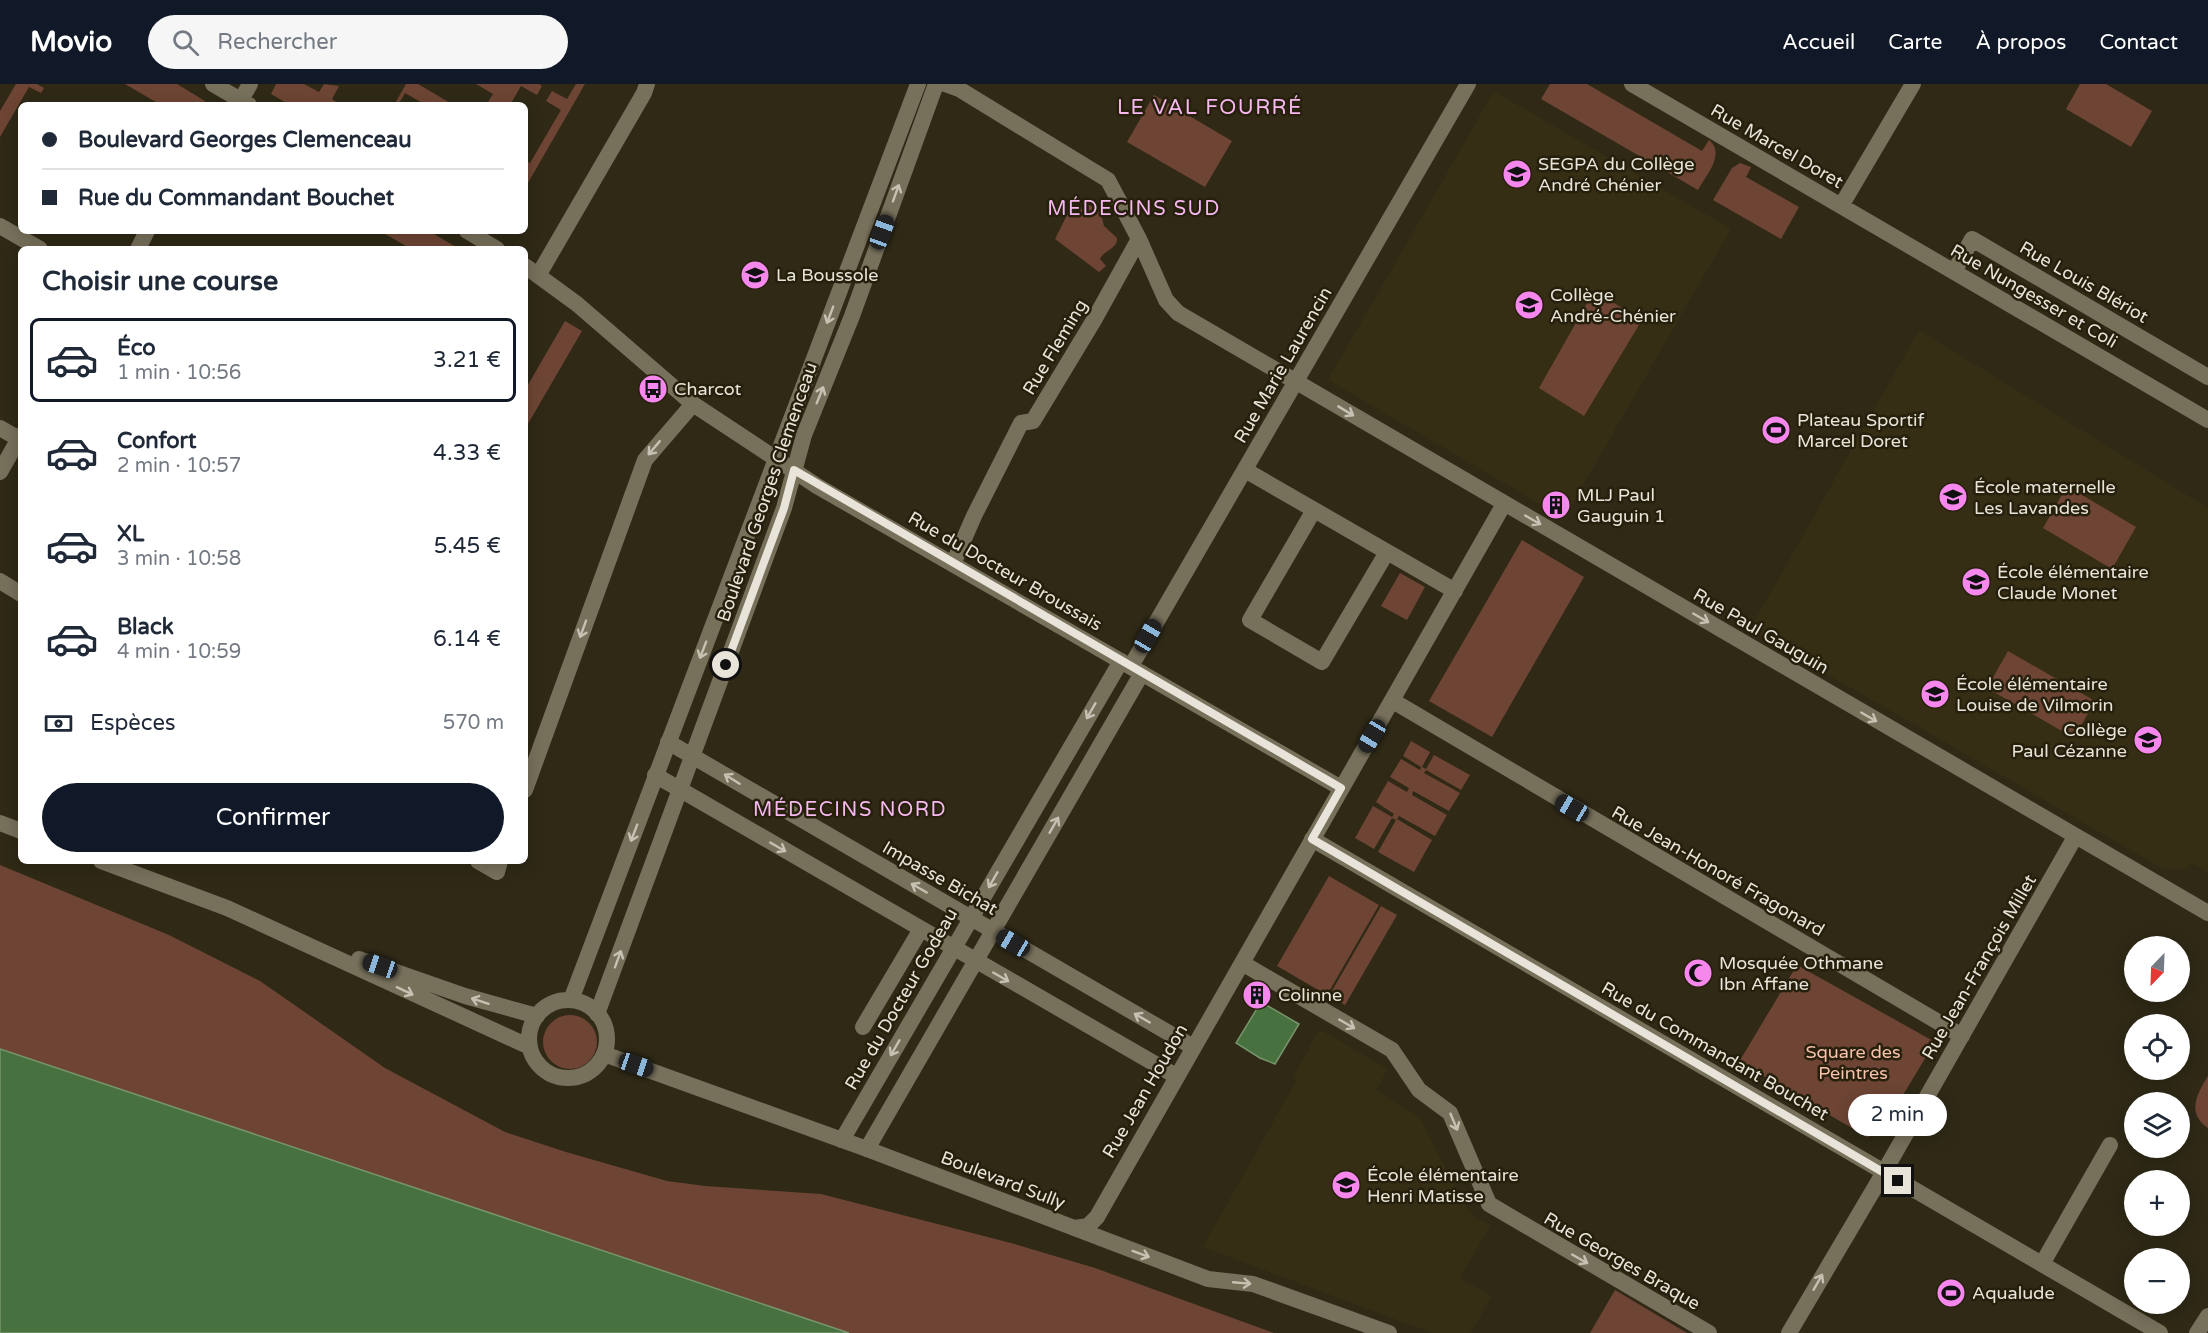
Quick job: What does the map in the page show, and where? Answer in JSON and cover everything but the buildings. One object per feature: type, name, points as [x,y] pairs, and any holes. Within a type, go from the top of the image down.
[{"type":"street","points":[[213,84],[236,101],[250,84]]},
{"type":"street","points":[[532,270],[644,93],[647,84]]},
{"type":"street","name":"Boulevard Georges Clemenceau","points":[[571,1000],[918,84]]},
{"type":"street","name":"Boulevard Georges Clemenceau","points":[[597,1014],[784,508],[804,435],[852,316],[936,84]]},
{"type":"street","name":"Rue Paul Gauguin","points":[[945,84],[959,89],[1108,180],[1171,307],[1504,504],[2208,913]]},
{"type":"street","name":"Rue Marie Laurencin","points":[[1131,666],[1468,84]]},
{"type":"street","name":"Rue Marcel Doret","points":[[1632,84],[1841,206]]},
{"type":"street","points":[[1841,206],[1913,84]]},
{"type":"street","name":"Rue Nungesser et Coli","points":[[1841,206],[2208,420]]},
{"type":"street","points":[[0,226],[35,246]]},
{"type":"street","name":"Rue Fleming","points":[[953,564],[974,516],[1021,423],[1033,422],[1139,239]]},
{"type":"street","name":"Rue Louis Blériot","points":[[1954,272],[1972,239],[2208,376]]},
{"type":"street","points":[[474,240],[489,246]]},
{"type":"street","name":"Rue du Docteur Broussais","points":[[532,270],[693,404],[775,458],[953,564],[1341,788]]},
{"type":"street","points":[[528,772],[531,755],[645,460],[693,404]]},
{"type":"street","points":[[0,428],[18,436]]},
{"type":"street","points":[[0,471],[18,440]]},
{"type":"street","points":[[1245,470],[1455,591]]},
{"type":"street","points":[[1242,963],[1504,504]]},
{"type":"street","points":[[1314,510],[1250,620],[1322,662],[1387,552]]},
{"type":"street","points":[[0,581],[18,592]]},
{"type":"street","points":[[867,1149],[993,931],[1131,666]]},
{"type":"street","name":"Rue du Docteur Godeau","points":[[842,1140],[970,918],[1131,666]]},
{"type":"street","name":"Rue Jean-Honoré Fragonard","points":[[1393,702],[1962,1036]]},
{"type":"street","name":"Impasse Bichat","points":[[668,742],[1193,1047]]},
{"type":"street","points":[[655,775],[975,962],[1176,1076]]},
{"type":"street","points":[[0,823],[18,830]]},
{"type":"street","name":"Rue Jean-François Millet","points":[[1789,1333],[1884,1172],[2075,837]]},
{"type":"street","name":"Rue du Commandant Bouchet","points":[[1312,839],[2160,1333]]},
{"type":"street","points":[[109,864],[276,930],[465,996],[537,1016]]},
{"type":"street","points":[[483,864],[497,872],[499,864]]},
{"type":"street","points":[[863,1027],[921,929]]},
{"type":"street","points":[[276,930],[530,1047]]},
{"type":"street","name":"Rue Jean Houdon","points":[[1075,1228],[1088,1226],[1097,1217],[1242,963]]},
{"type":"street","name":"Rue Georges Braque","points":[[1242,963],[1392,1050],[1413,1084],[1450,1113],[1489,1204],[1709,1333]]},
{"type":"street","points":[[571,1000],[582,1002],[597,1014],[606,1029],[604,1053],[598,1064],[589,1072],[565,1078],[542,1068],[530,1047],[529,1035],[537,1016],[548,1005],[571,1000]]},
{"type":"street","name":"Boulevard Sully","points":[[604,1053],[867,1149],[1208,1280],[1253,1284],[1389,1333]]},
{"type":"street","points":[[2042,1264],[2110,1145]]},
{"type":"street","points":[[2197,1333],[2208,1316]]},
{"type":"shaded area","name":"Collège André-Chénier","points":[[1494,91],[1731,229],[1564,518],[1328,380]]},
{"type":"shaded area","points":[[1919,330],[2208,508],[2208,873],[2191,863],[2187,869],[2163,869],[1750,629]]},
{"type":"shaded area","points":[[1261,1002],[1299,1024],[1275,1064],[1260,1058],[1236,1043]]},
{"type":"shaded area","name":"École élémentaire Henri Matisse","points":[[1319,1029],[1388,1069],[1376,1090],[1420,1118],[1464,1204],[1476,1218],[1491,1225],[1460,1278],[1492,1296],[1471,1333],[1432,1333],[1203,1247],[1296,1081],[1293,1078]]},
{"type":"shaded area","points":[[0,1049],[849,1333],[0,1333]]},
{"type":"green space","points":[[16,84],[37,84],[44,88],[41,93],[29,87],[20,102],[18,102],[18,106],[0,137],[0,111]]},
{"type":"green space","points":[[125,84],[177,84],[205,101],[204,102],[156,102]]},
{"type":"green space","points":[[276,84],[304,84],[319,92],[324,84],[339,86],[332,99],[336,102],[285,102],[271,94]]},
{"type":"green space","points":[[406,84],[418,84],[449,102],[421,102],[405,93],[400,102],[396,102]]},
{"type":"green space","points":[[476,84],[539,84],[542,86],[537,95],[521,86],[512,102],[488,102],[493,94]]},
{"type":"green space","points":[[576,84],[585,84],[528,183],[528,162],[530,163],[561,110],[546,101],[552,91],[567,99]]},
{"type":"green space","points":[[1550,84],[1587,84],[1702,151],[1709,140],[1716,152],[1715,158],[1698,190],[1541,99]]},
{"type":"green space","points":[[2080,84],[2106,84],[2152,111],[2131,147],[2066,109]]},
{"type":"green space","points":[[1154,95],[1232,141],[1205,187],[1127,142]]},
{"type":"green space","points":[[1740,163],[1751,167],[1746,177],[1799,207],[1781,239],[1713,200],[1732,168]]},
{"type":"green space","points":[[1089,205],[1100,210],[1104,226],[1117,238],[1115,245],[1100,259],[1106,266],[1099,272],[1055,239],[1069,211]]},
{"type":"green space","points":[[385,234],[434,234],[454,246],[406,246]]},
{"type":"green space","points":[[1594,291],[1642,320],[1584,416],[1539,388]]},
{"type":"green space","points":[[565,321],[582,331],[528,424],[528,385]]},
{"type":"green space","points":[[2067,486],[2136,527],[2112,569],[2043,528]]},
{"type":"green space","points":[[1522,540],[1584,577],[1492,737],[1429,701]]},
{"type":"green space","points":[[1400,573],[1425,587],[1407,620],[1381,606]]},
{"type":"green space","points":[[2008,651],[2095,701],[2074,738],[1987,688]]},
{"type":"green space","points":[[1411,741],[1430,752],[1422,767],[1426,769],[1434,755],[1470,775],[1461,790],[1426,770],[1424,773],[1460,793],[1449,811],[1413,791],[1412,795],[1447,815],[1435,836],[1399,816],[1397,819],[1432,840],[1414,872],[1378,852],[1396,820],[1392,818],[1374,849],[1355,838],[1373,806],[1392,817],[1394,814],[1376,802],[1388,781],[1407,792],[1409,788],[1390,777],[1401,759],[1420,770],[1421,767],[1403,756]]},
{"type":"green space","points":[[0,865],[169,935],[260,981],[385,1068],[505,1132],[667,1181],[821,1194],[1011,1243],[1095,1268],[1274,1333],[849,1333],[0,1049]]},
{"type":"green space","points":[[1329,876],[1379,905],[1327,995],[1277,966]]},
{"type":"green space","points":[[1381,906],[1397,915],[1345,1005],[1329,996]]},
{"type":"green space","name":"Square des Peintres","points":[[1797,965],[1935,1042],[1880,1133],[1867,1137],[1739,1062]]},
{"type":"green space","points":[[565,1015],[575,1015],[585,1019],[593,1027],[597,1042],[593,1057],[585,1065],[575,1069],[565,1069],[555,1065],[547,1057],[543,1047],[543,1037],[547,1027],[555,1019]]},
{"type":"green space","points":[[2208,1076],[2208,1128],[2201,1122],[2195,1110],[2197,1096]]},
{"type":"green space","points":[[1615,1290],[1687,1333],[1590,1333]]},
{"type":"place","name":"SEGPA du Collège André Chénier","points":[[1517,174]]},
{"type":"place","name":"La Boussole","points":[[755,275]]},
{"type":"place","name":"Collège André-Chénier","points":[[1529,305]]},
{"type":"place","name":"Charcot","points":[[653,389]]},
{"type":"place","name":"Plateau Sportif Marcel Doret","points":[[1776,430]]},
{"type":"place","name":"École maternelle Les Lavandes","points":[[1953,497]]},
{"type":"place","name":"MLJ Paul Gauguin 1","points":[[1556,505]]},
{"type":"place","name":"École élémentaire Claude Monet","points":[[1976,582]]},
{"type":"place","name":"École élémentaire Louise de Vilmorin","points":[[1935,694]]},
{"type":"place","name":"Collège Paul Cézanne","points":[[2148,740]]},
{"type":"place","name":"Mosquée Othmane Ibn Affane","points":[[1698,973]]},
{"type":"place","name":"Colinne","points":[[1257,995]]},
{"type":"place","name":"École élémentaire Henri Matisse","points":[[1346,1185]]},
{"type":"place","name":"Aqualude","points":[[1951,1293]]},
{"type":"district","name":"LE VAL FOURRÉ","points":[[1210,107]]},
{"type":"district","name":"MÉDECINS SUD","points":[[1134,209]]},
{"type":"district","name":"MÉDECINS NORD","points":[[850,810]]},
{"type":"route","points":[[726,665],[784,508],[794,470],[817,486],[1341,788],[1312,839],[1454,923],[1651,1034],[1898,1181]]}]
